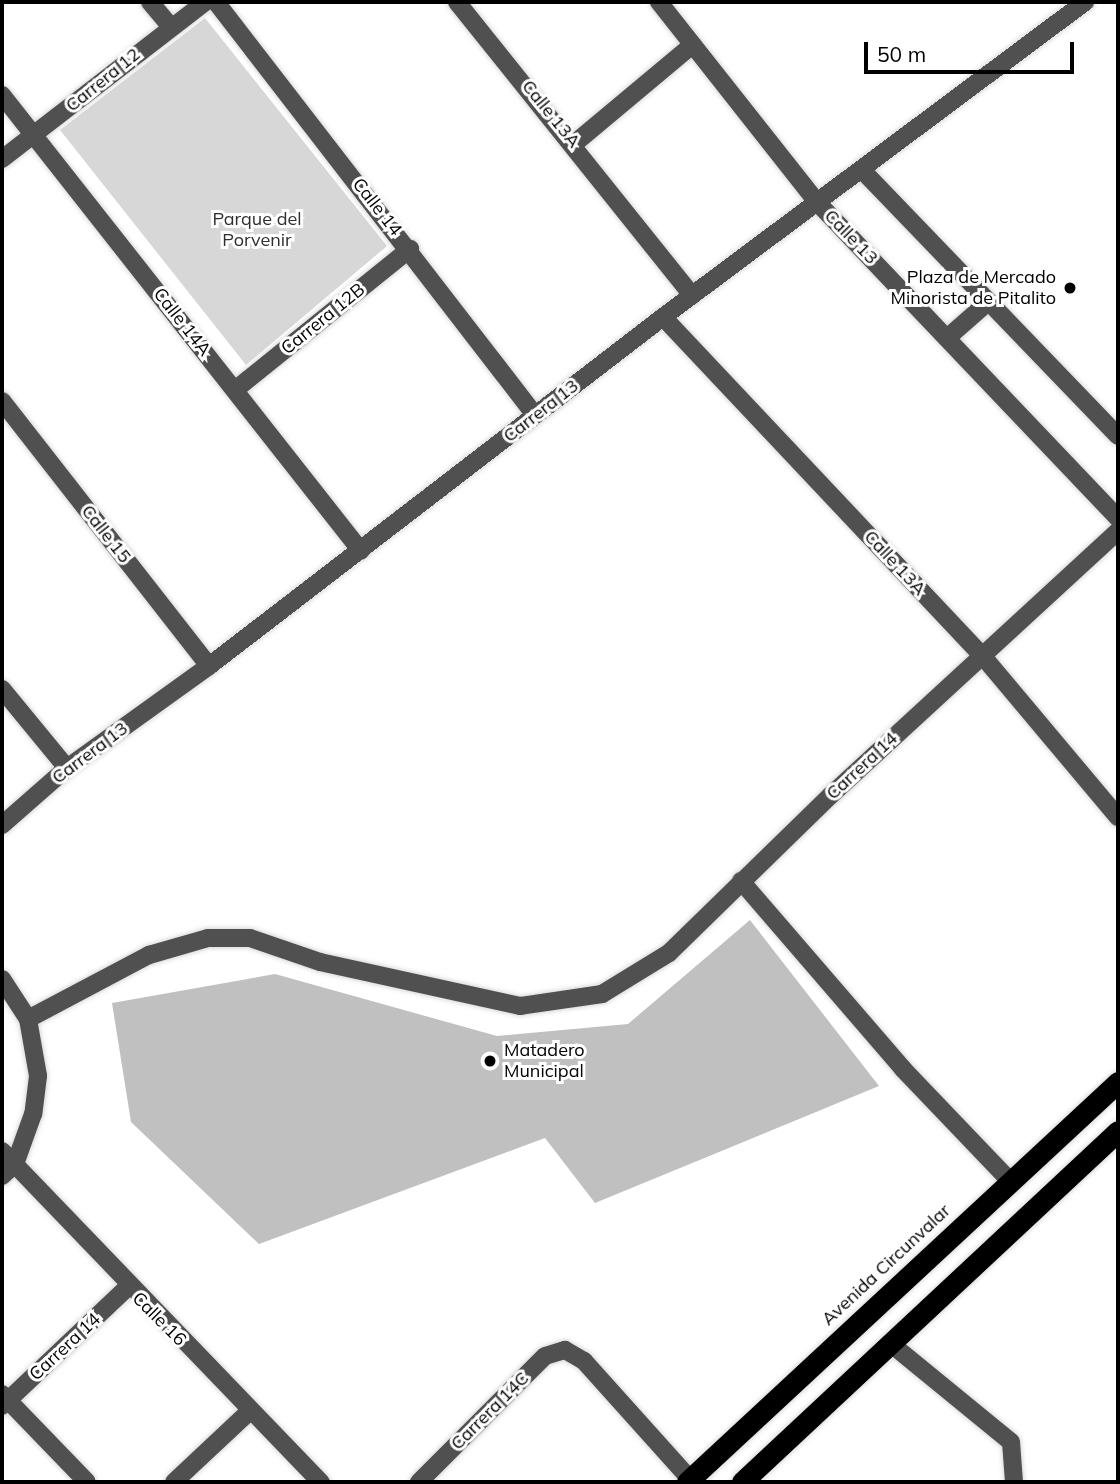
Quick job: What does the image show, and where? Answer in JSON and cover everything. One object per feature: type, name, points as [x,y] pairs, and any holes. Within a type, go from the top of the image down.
[{"type":"highway","name":"Avenida Circunvalar","points":[[688,1480],[1118,1082]]},
{"type":"highway","points":[[742,1482],[1116,1136]]},
{"type":"street","points":[[150,2],[170,26]]},
{"type":"street","name":"Carrera 12","points":[[2,159],[170,26],[205,2]]},
{"type":"street","name":"Calle 14","points":[[216,2],[410,249],[535,415]]},
{"type":"street","name":"Calle 13A","points":[[457,2],[575,143],[692,295]]},
{"type":"street","name":"Calle 13","points":[[659,2],[816,201],[1118,518]]},
{"type":"street","name":"Carrera 13","points":[[2,825],[67,768],[209,666],[816,201],[862,170],[1085,2]]},
{"type":"street","points":[[575,143],[691,45]]},
{"type":"street","name":"Calle 14A","points":[[2,95],[361,551]]},
{"type":"street","points":[[862,170],[1118,436]]},
{"type":"street","name":"Carrera 12B","points":[[235,390],[410,249]]},
{"type":"street","points":[[947,338],[988,302]]},
{"type":"street","name":"Calle 13A","points":[[663,317],[981,654],[1118,817]]},
{"type":"street","name":"Calle 15","points":[[2,401],[209,666]]},
{"type":"street","name":"Carrera 14","points":[[28,1019],[149,955],[208,938],[250,938],[320,962],[520,1006],[602,994],[669,953],[741,881],[981,654],[1118,531]]},
{"type":"street","points":[[2,689],[67,768]]},
{"type":"street","points":[[741,881],[903,1069],[1010,1181]]},
{"type":"street","points":[[2,979],[28,1019],[38,1076],[33,1114],[6,1164]]},
{"type":"street","name":"Calle 16","points":[[6,1164],[321,1482]]},
{"type":"street","name":"Carrera 14","points":[[4,1400],[128,1287]]},
{"type":"street","points":[[890,1343],[1010,1442],[1014,1482]]},
{"type":"street","name":"Carrera 14C","points":[[419,1482],[545,1356],[565,1350],[584,1361],[688,1480]]},
{"type":"street","points":[[4,1400],[87,1482]]},
{"type":"street","points":[[174,1482],[250,1411]]},
{"type":"green space","name":"Parque del Porvenir","points":[[205,18],[387,246],[246,365],[60,130]]},
{"type":"building","name":"Matadero Municipal","points":[[750,920],[879,1086],[595,1203],[545,1138],[259,1244],[131,1122],[112,1003],[275,974],[497,1036],[628,1024]]},
{"type":"place","name":"Plaza de Mercado Minorista de Pitalito","points":[[1070,288]]},
{"type":"place","name":"Matadero Municipal","points":[[490,1061]]}]
